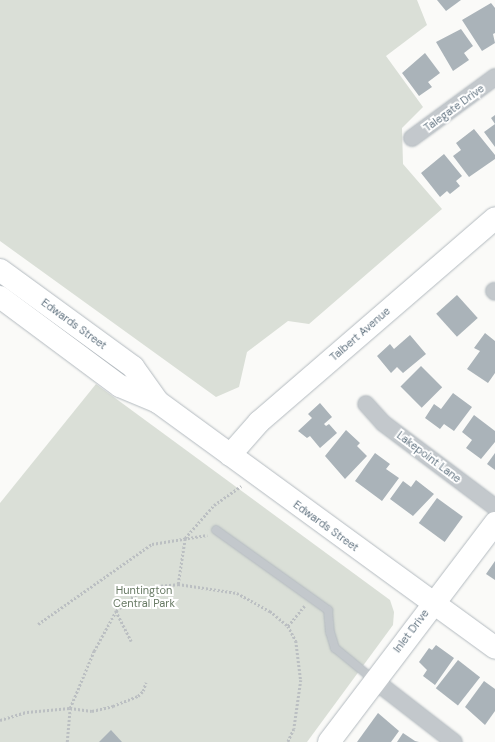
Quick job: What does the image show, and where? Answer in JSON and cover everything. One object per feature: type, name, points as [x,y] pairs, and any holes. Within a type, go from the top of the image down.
[{"type":"main road","name":"Talbert Avenue","points":[[230,455],[259,422],[495,218]]},
{"type":"main road","name":"Edwards Street","points":[[0,270],[133,367],[158,402]]},
{"type":"main road","name":"Edwards Street","points":[[0,297],[120,386],[158,402],[495,648]]},
{"type":"main road","name":"Inlet Drive","points":[[329,742],[374,680],[495,523]]},
{"type":"street","name":"Talegate Drive","points":[[412,138],[495,77]]},
{"type":"street","name":"Lakepoint Lane","points":[[366,404],[383,423],[495,507]]},
{"type":"street","points":[[374,680],[454,742]]},
{"type":"lane","points":[[216,530],[328,610],[330,632],[335,648],[374,680]]},
{"type":"path","points":[[178,584],[185,538],[214,505],[241,486]]},
{"type":"path","points":[[38,624],[152,544],[185,538],[205,537],[216,530]]},
{"type":"path","points":[[67,742],[70,708],[94,651],[116,611],[136,594],[157,586],[178,584],[237,593],[270,611],[288,626],[296,641],[302,680],[294,729],[288,742]]},
{"type":"path","points":[[288,626],[311,598]]},
{"type":"path","points":[[116,611],[131,641]]},
{"type":"path","points":[[0,720],[27,712],[70,708],[92,710],[114,706],[138,696],[143,691],[146,682]]},
{"type":"green space","points":[[0,0],[417,0],[427,25],[386,56],[423,107],[402,128],[403,164],[442,209],[309,324],[288,321],[247,352],[239,387],[216,397],[0,241]]},
{"type":"green space","name":"Huntington Central Park","points":[[96,384],[390,600],[394,612],[393,625],[307,742],[0,742],[0,503]]},
{"type":"building","points":[[437,0],[461,0],[446,11]]},
{"type":"building","points":[[491,3],[495,8],[495,33],[493,34],[495,43],[482,51],[462,20]]},
{"type":"building","points":[[461,29],[473,46],[464,53],[469,60],[453,71],[436,42]]},
{"type":"building","points":[[425,53],[440,73],[428,82],[432,87],[419,96],[402,73]]},
{"type":"building","points":[[495,115],[495,124],[491,118]]},
{"type":"building","points":[[495,124],[495,147],[484,132]]},
{"type":"building","points":[[474,129],[495,155],[495,159],[469,177],[453,156],[461,150],[456,143]]},
{"type":"building","points":[[444,154],[462,176],[456,181],[460,186],[450,194],[447,191],[440,197],[421,173]]},
{"type":"building","points":[[457,295],[478,318],[457,337],[436,314]]},
{"type":"building","points":[[485,333],[495,341],[495,373],[488,383],[467,369],[480,351],[474,348]]},
{"type":"building","points":[[410,335],[426,354],[403,373],[397,367],[391,373],[377,356],[390,344],[394,349]]},
{"type":"building","points":[[421,366],[442,387],[422,408],[400,387]]},
{"type":"building","points":[[453,393],[472,407],[454,431],[444,424],[440,429],[425,418],[434,404],[441,409]]},
{"type":"building","points":[[320,403],[332,417],[324,424],[326,426],[329,424],[337,433],[320,448],[310,436],[307,438],[298,431],[312,418],[308,414]]},
{"type":"building","points":[[474,415],[495,431],[495,442],[481,459],[466,448],[472,440],[462,432]]},
{"type":"building","points":[[346,430],[360,443],[357,446],[367,456],[345,479],[325,456]]},
{"type":"building","points":[[375,453],[390,464],[386,469],[399,478],[382,501],[355,481]]},
{"type":"building","points":[[495,453],[495,470],[487,464]]},
{"type":"building","points":[[416,480],[434,494],[413,516],[390,499],[403,481],[411,487]]},
{"type":"building","points":[[437,498],[463,517],[445,542],[419,523]]},
{"type":"building","points":[[495,561],[495,580],[486,574]]},
{"type":"building","points":[[436,645],[454,658],[435,685],[423,676],[427,670],[419,662],[429,648],[432,650]]},
{"type":"building","points":[[458,660],[480,677],[458,706],[436,688]]},
{"type":"building","points":[[484,681],[495,689],[495,711],[485,725],[465,707]]},
{"type":"building","points":[[378,713],[399,731],[391,742],[357,742]]},
{"type":"building","points":[[111,730],[122,742],[99,742]]},
{"type":"building","points":[[403,733],[415,741],[419,742],[397,742]]}]
